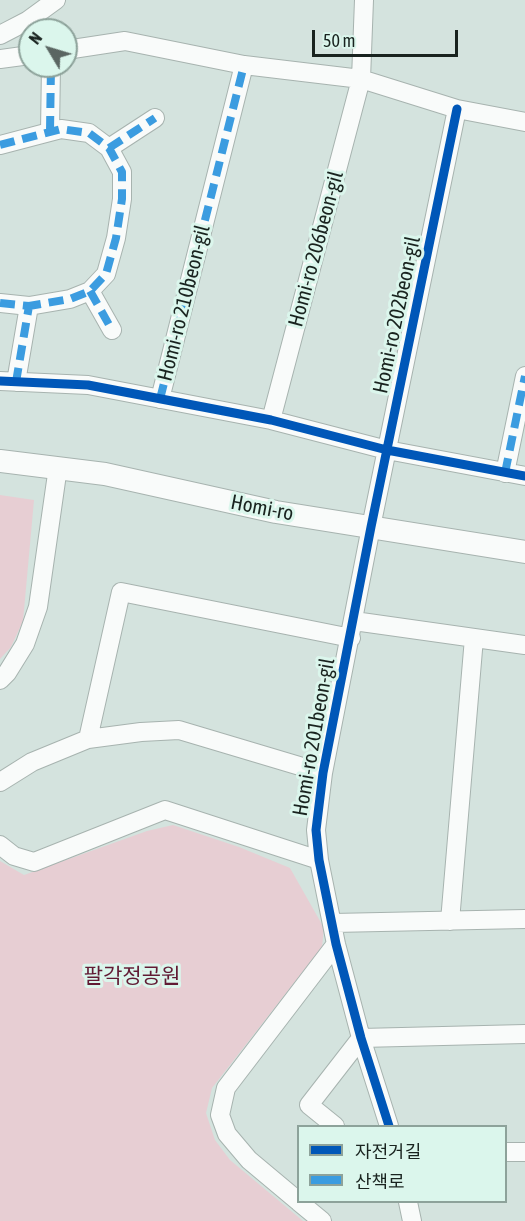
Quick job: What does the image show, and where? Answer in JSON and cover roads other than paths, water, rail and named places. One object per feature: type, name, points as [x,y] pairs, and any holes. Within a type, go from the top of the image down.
[{"type":"street","points":[[0,35],[27,21],[56,0]]},
{"type":"street","name":"Homi-ro 206beon-gil","points":[[271,420],[361,79],[364,0]]},
{"type":"street","points":[[78,48],[125,41],[244,65],[361,79],[457,109],[525,122]]},
{"type":"street","points":[[0,59],[18,57]]},
{"type":"street","name":"Homi-ro 210beon-gil","points":[[8,381],[87,385],[160,399],[244,65]]},
{"type":"street","points":[[50,131],[51,78]]},
{"type":"street","name":"Homi-ro 202beon-gil","points":[[371,527],[457,109]]},
{"type":"street","points":[[109,147],[155,118]]},
{"type":"street","points":[[0,144],[61,129],[89,133],[109,147],[122,172],[122,199],[116,238],[106,274],[90,291],[70,299],[28,306],[0,303]]},
{"type":"street","points":[[90,291],[112,330]]},
{"type":"street","points":[[8,381],[28,306]]},
{"type":"street","points":[[505,473],[525,376]]},
{"type":"street","points":[[160,399],[271,420],[387,450],[525,476]]},
{"type":"street","name":"Homi-ro","points":[[0,461],[105,474],[276,512],[525,552]]},
{"type":"street","points":[[0,680],[25,644],[38,607],[58,467]]},
{"type":"street","name":"Homi-ro 201beon-gil","points":[[371,527],[323,773],[316,830],[319,860],[336,944],[361,1038],[389,1125]]},
{"type":"street","name":"Homi-ro 201beon-gil","points":[[323,773],[179,730],[88,739],[121,592],[352,630]]},
{"type":"street","points":[[352,630],[474,638],[525,645]]},
{"type":"street","points":[[450,921],[474,638]]},
{"type":"street","points":[[0,782],[32,762],[88,739]]},
{"type":"street","points":[[0,845],[14,856],[34,862],[165,810],[319,860]]},
{"type":"street","points":[[333,923],[525,919]]},
{"type":"street","points":[[297,1199],[249,1160],[227,1134],[220,1115],[226,1088],[336,944]]},
{"type":"street","points":[[334,1125],[309,1105],[361,1038],[525,1034]]},
{"type":"street","points":[[507,1152],[525,1152]]},
{"type":"street","points":[[301,1203],[322,1221]]},
{"type":"street","points":[[408,1203],[412,1221]]},
{"type":"park label","name":"팔각정공원","points":[[132,976]]}]
